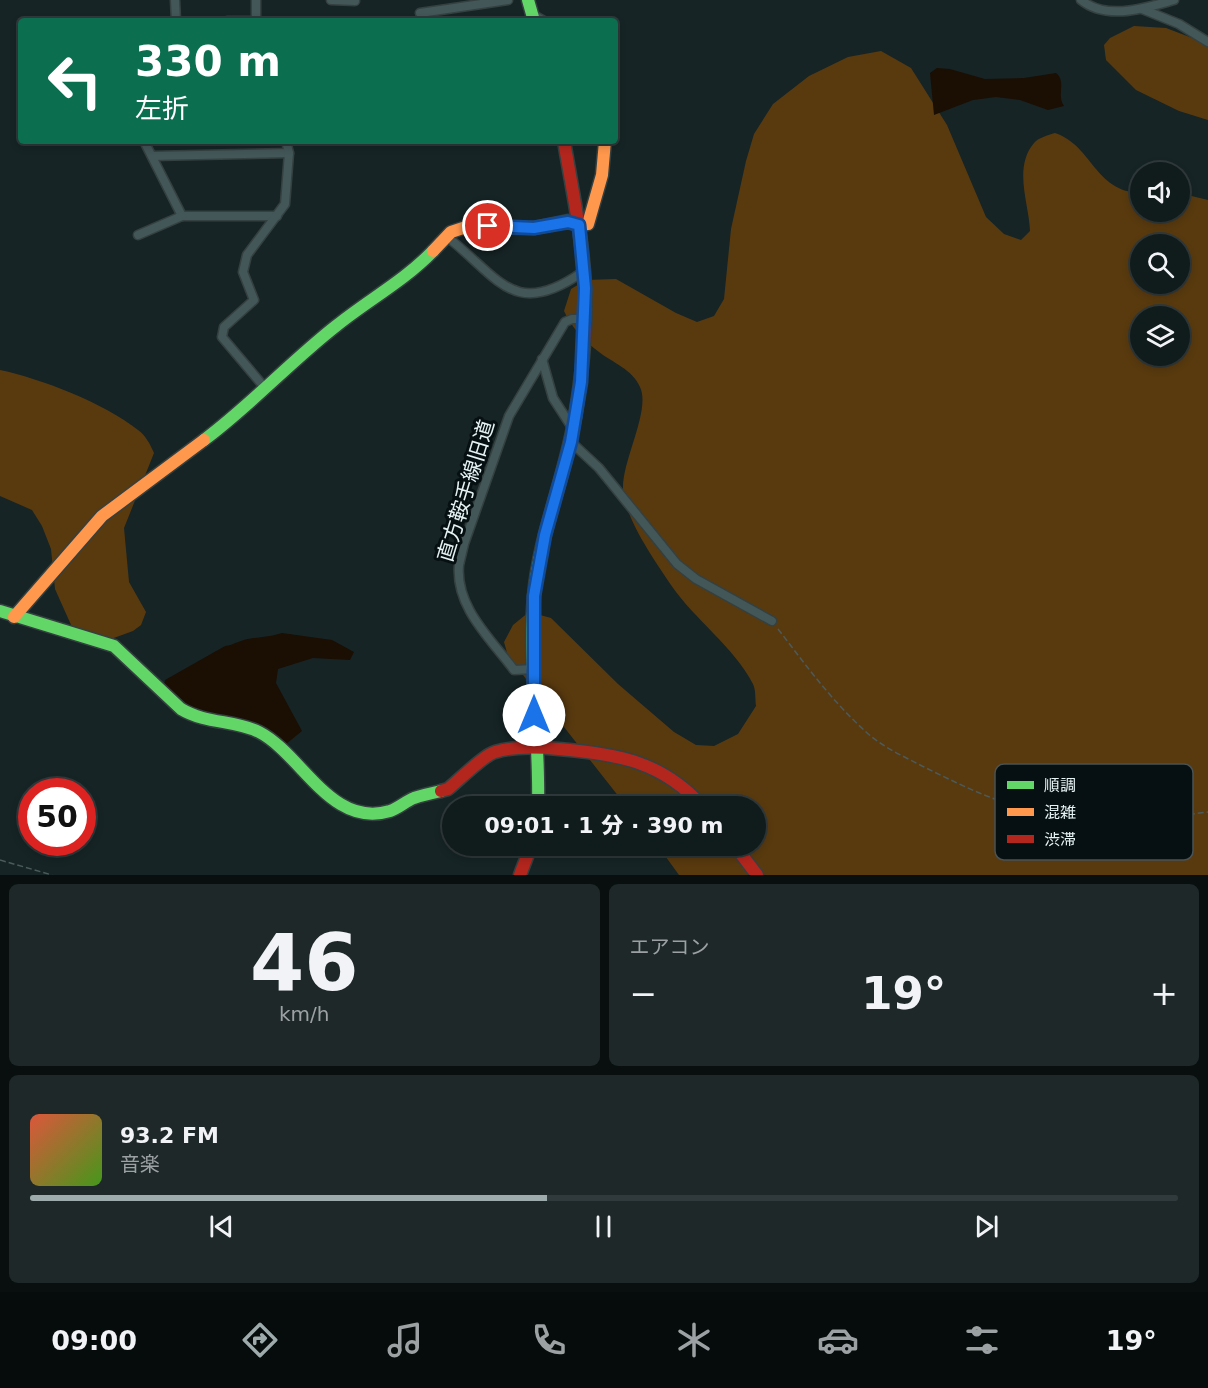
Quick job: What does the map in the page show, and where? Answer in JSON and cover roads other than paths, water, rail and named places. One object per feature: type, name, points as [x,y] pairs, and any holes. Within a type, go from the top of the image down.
[{"type":"street","points":[[175,0],[176,18]]},
{"type":"street","points":[[256,0],[256,18]]},
{"type":"street","points":[[331,0],[355,2]]},
{"type":"street","points":[[420,13],[508,0]]},
{"type":"street","points":[[528,0],[533,17]]},
{"type":"street","points":[[1081,0],[1102,12],[1142,8],[1174,0]]},
{"type":"street","points":[[1142,8],[1179,24],[1208,42]]},
{"type":"street","points":[[146,144],[182,216]]},
{"type":"street","points":[[265,388],[222,337],[224,327],[255,300],[243,272],[247,255],[285,204],[289,153],[287,144]]},
{"type":"street","points":[[538,796],[534,715],[534,596],[545,535],[572,436],[581,382],[584,320],[585,288],[579,225],[565,144]]},
{"type":"street","points":[[14,617],[102,516],[229,421],[336,326],[415,270],[446,236],[466,227],[534,228],[568,222],[579,225],[588,224],[602,176],[605,144]]},
{"type":"street","points":[[152,156],[289,153]]},
{"type":"street","points":[[138,235],[182,216],[277,216]]},
{"type":"street","points":[[446,236],[504,286],[523,294],[532,295],[557,288],[582,273]]},
{"type":"street","name":"直方鞍手線旧道","points":[[534,669],[514,670],[468,609],[458,579],[464,544],[509,416],[565,322],[572,319],[584,320]]},
{"type":"street","points":[[542,359],[553,398],[572,436],[677,564],[696,579],[772,621]]},
{"type":"street","points":[[0,611],[14,617],[43,622],[114,646],[181,709],[194,717],[257,731],[275,742],[314,783],[335,801],[365,813],[390,811],[414,798],[448,789],[493,752],[537,747],[608,753],[654,769],[686,788],[693,796]]},
{"type":"street","points":[[743,856],[758,875]]},
{"type":"street","points":[[520,875],[527,869]]}]
